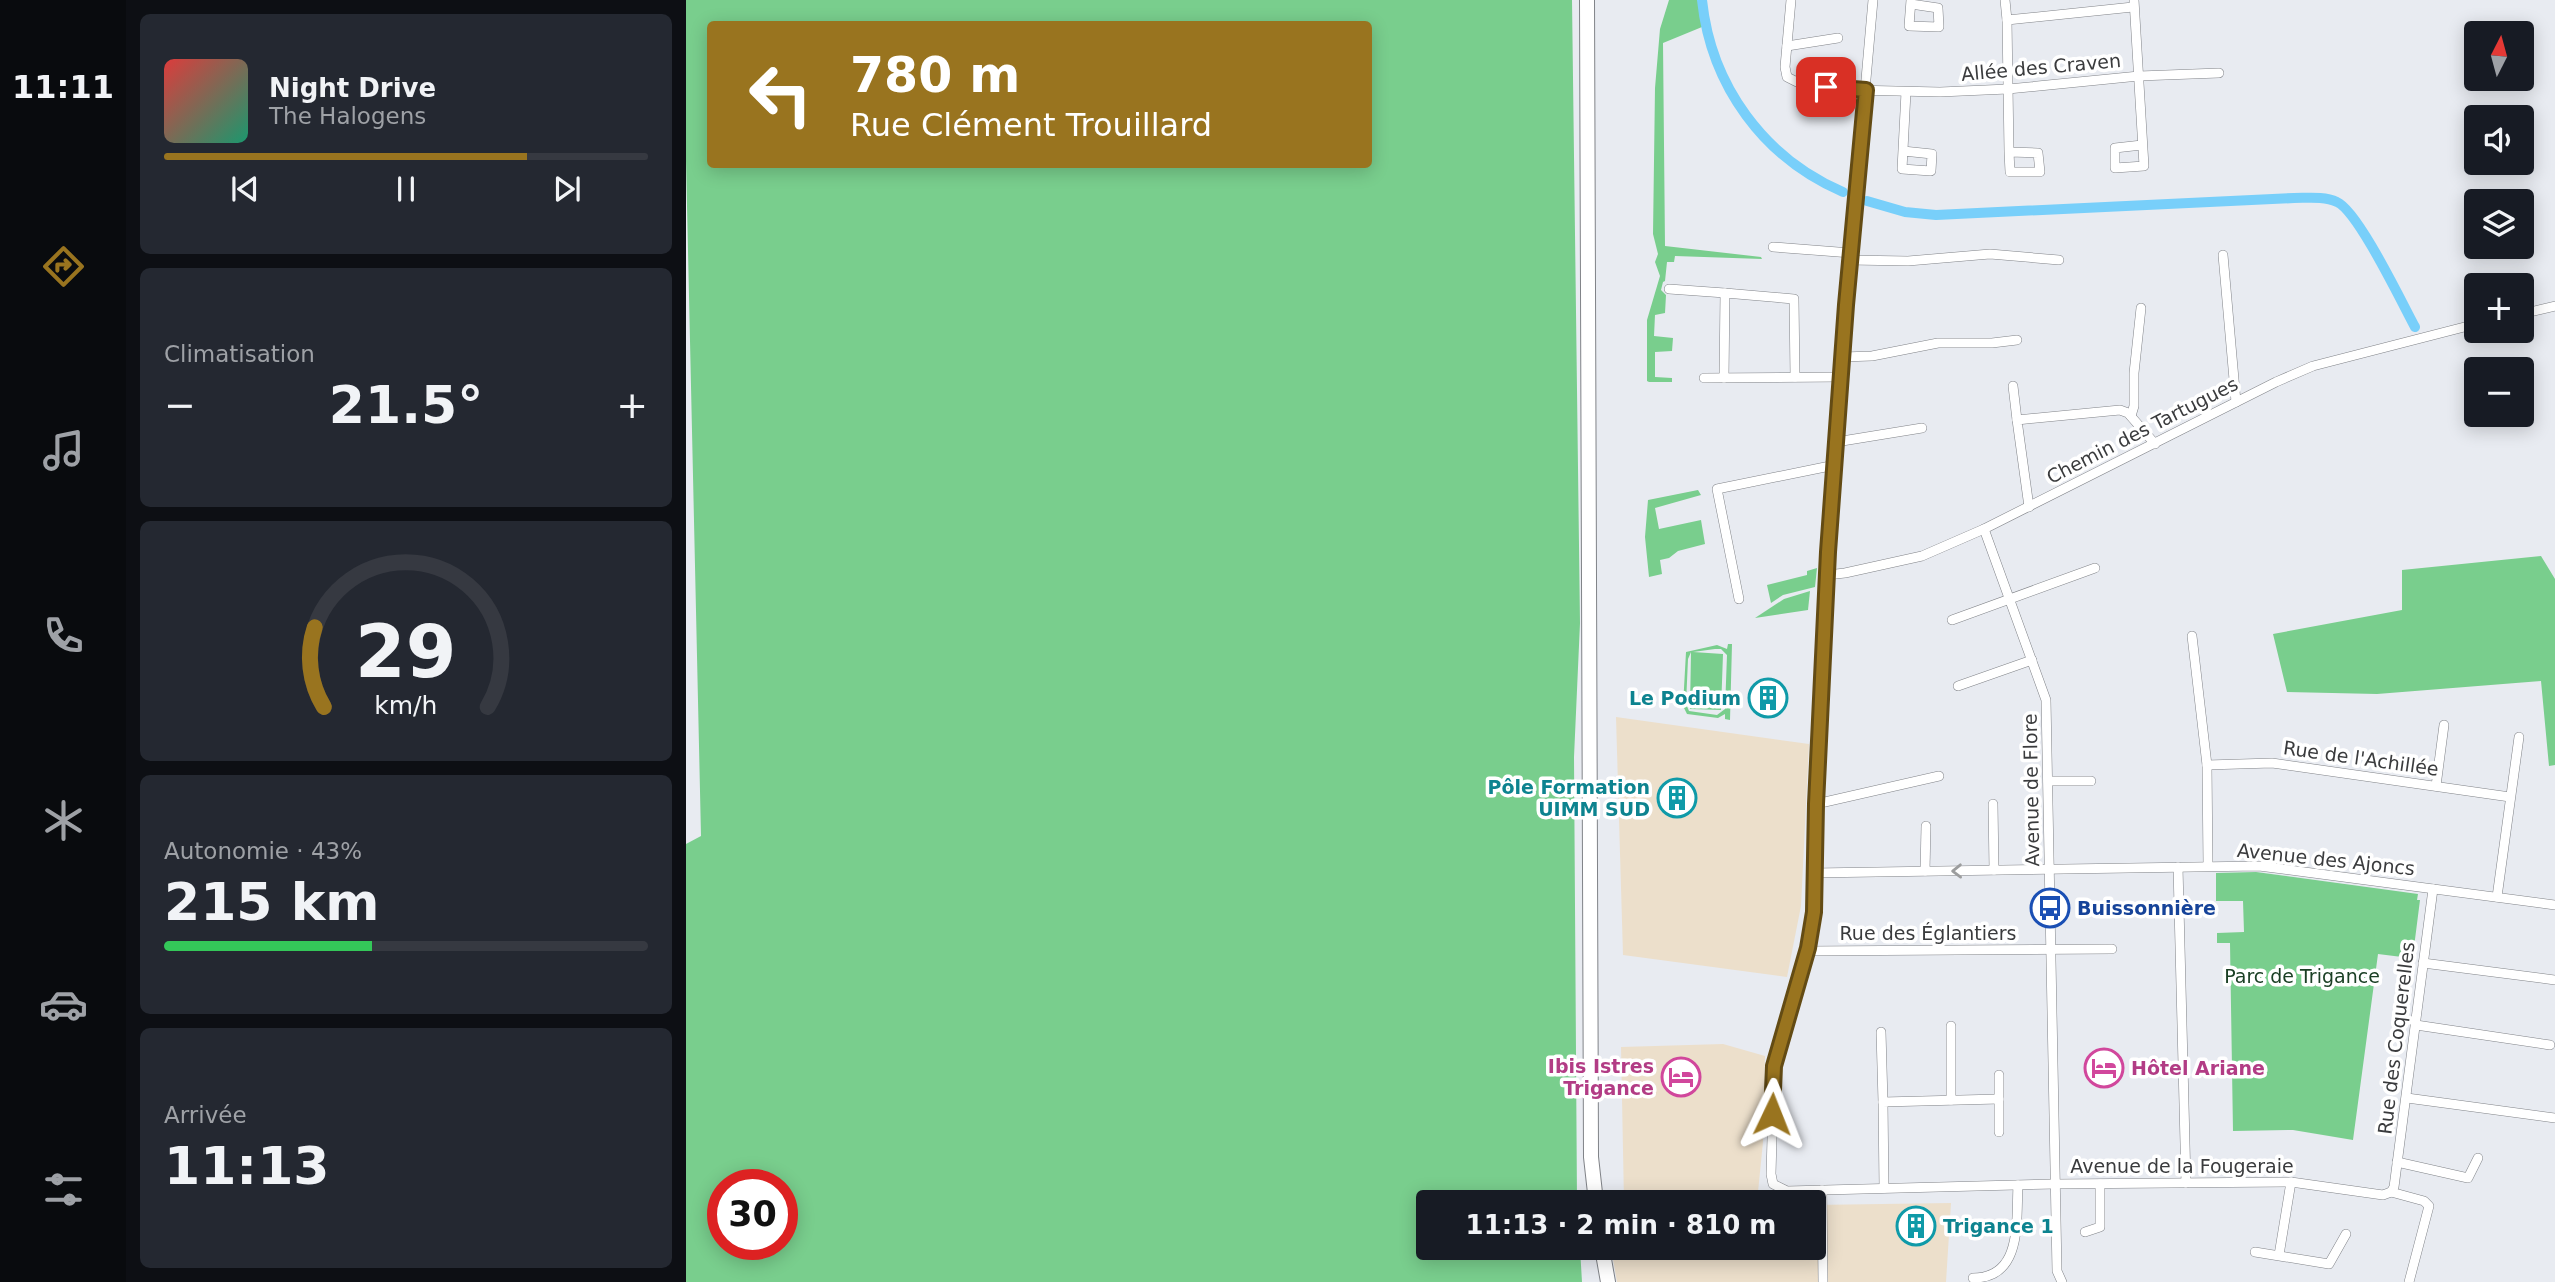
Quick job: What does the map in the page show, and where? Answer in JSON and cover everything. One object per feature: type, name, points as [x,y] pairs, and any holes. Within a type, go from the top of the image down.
[{"type":"main road","points":[[1587,0],[1591,1157],[1595,1190]]},
{"type":"main road","points":[[1604,1260],[1608,1282]]},
{"type":"street","points":[[1791,0],[1787,46],[1838,38]]},
{"type":"street","points":[[1807,951],[1814,912],[1816,804],[1836,442],[1874,0]]},
{"type":"street","points":[[2005,0],[2009,152]]},
{"type":"street","points":[[2007,20],[2134,3],[2142,145]]},
{"type":"street","name":"Allée des Craven","points":[[1787,46],[1787,77],[1799,83],[1866,90],[1906,92],[2008,89],[2139,76],[2219,72]]},
{"type":"street","points":[[1903,151],[1906,92]]},
{"type":"street","points":[[1773,247],[1908,261],[1990,254],[2059,260]]},
{"type":"street","points":[[2223,255],[2236,402]]},
{"type":"street","points":[[1669,289],[1794,299],[1795,377]]},
{"type":"street","points":[[1724,378],[1725,293]]},
{"type":"street","points":[[2534,311],[2555,306]]},
{"type":"street","points":[[2131,416],[2141,308]]},
{"type":"street","name":"Chemin des Tartugues","points":[[1827,575],[1922,556],[2029,507],[2276,382],[2313,366],[2464,327]]},
{"type":"street","points":[[1843,357],[1872,356],[1938,343],[2017,340]]},
{"type":"street","points":[[1704,378],[1841,377]]},
{"type":"street","points":[[2013,386],[2029,507]]},
{"type":"street","points":[[2017,420],[2120,410],[2131,416],[2155,444]]},
{"type":"street","points":[[1836,442],[1922,428]]},
{"type":"street","points":[[1739,599],[1717,489],[1835,465]]},
{"type":"street","name":"Avenue de Flore","points":[[1984,528],[2046,700],[2057,1271],[2062,1282]]},
{"type":"street","points":[[1952,620],[2095,568]]},
{"type":"street","points":[[2192,636],[2207,765],[2208,866]]},
{"type":"street","points":[[1958,686],[2032,660]]},
{"type":"street","points":[[2436,786],[2444,725]]},
{"type":"street","points":[[2497,897],[2519,737]]},
{"type":"street","name":"Rue de l'Achillée","points":[[2207,765],[2272,763],[2510,797]]},
{"type":"street","points":[[1816,804],[1939,776]]},
{"type":"street","points":[[2048,781],[2091,781]]},
{"type":"street","points":[[1993,804],[1994,870]]},
{"type":"street","points":[[1925,871],[1926,826]]},
{"type":"street","name":"Avenue des Ajoncs","points":[[1814,873],[2259,866],[2555,905]]},
{"type":"street","points":[[2178,867],[2186,1183]]},
{"type":"street","name":"Rue des Coquerelles","points":[[2391,1192],[2407,1098],[2432,889]]},
{"type":"street","name":"Rue des Églantiers","points":[[1807,951],[2112,949]]},
{"type":"street","name":"Avenue de la Fougeraie","points":[[1784,1190],[1773,1184],[1771,1174],[1774,1066],[1807,951]]},
{"type":"street","points":[[2423,963],[2555,980]]},
{"type":"street","points":[[2416,1025],[2550,1045]]},
{"type":"street","points":[[1951,1026],[1951,1100]]},
{"type":"street","points":[[1881,1032],[1884,1188]]},
{"type":"street","points":[[1999,1075],[1999,1132]]},
{"type":"street","points":[[2407,1098],[2555,1118]]},
{"type":"street","points":[[1883,1102],[1999,1099]]},
{"type":"street","points":[[2397,1162],[2468,1178],[2477,1158]]},
{"type":"street","points":[[2279,1255],[2291,1182]]},
{"type":"street","name":"Avenue de la Fougeraie","points":[[1822,1190],[2291,1182],[2384,1195],[2391,1192],[2424,1201],[2429,1206],[2409,1282]]},
{"type":"street","points":[[2085,1231],[2100,1227],[2100,1184]]},
{"type":"street","points":[[1973,1278],[1984,1278],[2009,1260],[2014,1247],[2018,1185]]},
{"type":"street","points":[[2255,1252],[2329,1265],[2346,1234]]},
{"type":"street","points":[[1823,1260],[1823,1282]]},
{"type":"street","name":"Avenue de Flore","points":[[2051,1282],[2057,1271]]},
{"type":"shaded area","points":[[1616,717],[1809,744],[1801,906],[1787,977],[1623,955]]},
{"type":"shaded area","points":[[1723,1044],[1765,1056],[1763,1142],[1758,1190],[1624,1190],[1621,1047]]},
{"type":"shaded area","points":[[1951,1203],[1946,1282],[1617,1282],[1613,1260],[1826,1260],[1826,1205]]},
{"type":"green space","points":[[686,0],[1572,0],[1580,623],[1574,757],[1577,1190],[1416,1190],[1416,1260],[1581,1260],[1582,1282],[686,1282],[686,844],[701,836],[686,161]]},
{"type":"green space","points":[[1669,0],[1699,0],[1702,27],[1663,43],[1665,246],[1762,259],[1675,256],[1674,262],[1667,262],[1661,290],[1666,295],[1665,313],[1655,315],[1654,336],[1673,338],[1672,351],[1655,352],[1655,377],[1672,378],[1672,382],[1649,382],[1647,320],[1660,276],[1655,262],[1658,254],[1653,234],[1655,88],[1660,29]]},
{"type":"green space","points":[[1698,490],[1701,495],[1655,508],[1659,529],[1701,520],[1705,544],[1678,551],[1669,558],[1660,560],[1662,574],[1649,577],[1645,537],[1648,500]]},
{"type":"green space","points":[[2541,556],[2555,579],[2555,765],[2549,766],[2541,681],[2377,694],[2287,692],[2273,634],[2402,610],[2402,570]]},
{"type":"green space","points":[[1817,568],[1815,587],[1783,595],[1771,603],[1767,585],[1807,575],[1807,571]]},
{"type":"green space","points":[[1810,591],[1808,610],[1755,618],[1784,599]]},
{"type":"green space","points":[[1728,644],[1732,644],[1730,720],[1725,719],[1725,714],[1718,718],[1687,714],[1683,706],[1686,652],[1717,645],[1727,649]],"holes":[[[1721,649],[1727,655],[1725,709],[1717,715],[1689,711],[1686,704],[1688,659],[1691,652],[1690,709],[1721,710],[1723,654],[1693,652]]]},
{"type":"green space","name":"Parc de Trigance","points":[[2256,872],[2418,894],[2417,900],[2420,900],[2413,955],[2410,958],[2378,954],[2353,1140],[2293,1130],[2233,1131],[2230,943],[2217,943],[2217,933],[2244,932],[2243,901],[2216,901],[2216,873]]},
{"type":"waterway","points":[[1702,0],[1707,32],[1717,62],[1746,116],[1789,160],[1815,178],[1843,192]]},
{"type":"waterway","points":[[1867,201],[1905,212],[1936,215],[2294,198],[2327,199],[2346,209],[2356,222],[2415,327]]},
{"type":"place","name":"Le Podium","points":[[1768,698]]},
{"type":"place","name":"Pôle Formation UIMM SUD","points":[[1677,798]]},
{"type":"place","name":"Buissonnière","points":[[2050,908]]},
{"type":"place","name":"Hôtel Ariane","points":[[2104,1068]]},
{"type":"place","name":"Ibis Istres Trigance","points":[[1681,1077]]},
{"type":"place","name":"Trigance 1","points":[[1916,1226]]},
{"type":"route","points":[[1772,1114],[1774,1066],[1808,948],[1814,912],[1816,804],[1828,552],[1846,305],[1866,90],[1826,87]]}]
